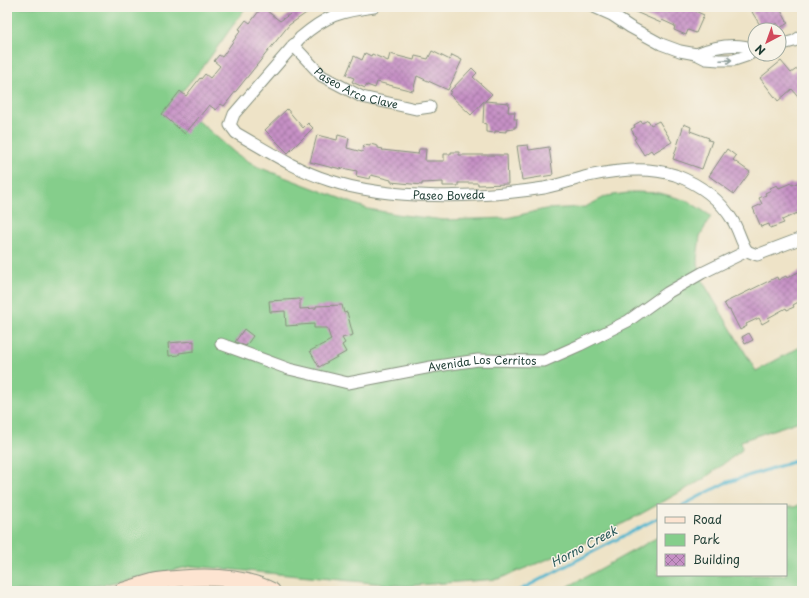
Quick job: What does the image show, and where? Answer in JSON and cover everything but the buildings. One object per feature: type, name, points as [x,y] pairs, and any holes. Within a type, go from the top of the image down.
[{"type":"street","points":[[293,45],[311,29],[327,18],[344,11],[374,7]]},
{"type":"street","points":[[594,7],[612,15],[640,33],[661,44],[680,51],[696,54],[706,59],[719,60],[734,60],[747,55]]},
{"type":"street","points":[[787,43],[794,41],[802,36]]},
{"type":"street","name":"Paseo Arco Clave","points":[[293,45],[322,76],[362,97],[416,109],[430,107]]},
{"type":"street","name":"Paseo Boveda","points":[[293,45],[246,102],[234,114],[230,125],[236,133],[298,167],[328,180],[362,189],[395,193],[447,196],[545,188],[588,176],[616,171],[656,171],[689,181],[706,192],[722,206],[734,222],[743,246],[747,251]]},
{"type":"street","points":[[747,251],[758,255],[802,238]]},
{"type":"street","name":"Avenida Los Cerritos","points":[[221,344],[289,369],[348,384],[424,368],[478,360],[544,361],[580,345],[628,320],[702,273],[747,251]]},
{"type":"street","points":[[122,591],[156,581],[202,577],[228,579],[264,587],[272,591]]},
{"type":"green space","points":[[7,7],[246,7],[206,63],[180,94],[186,110],[235,153],[258,167],[368,209],[444,220],[507,218],[545,209],[585,207],[607,196],[635,192],[660,193],[688,201],[711,216],[700,236],[697,259],[703,282],[756,371],[802,346],[802,420],[741,441],[742,450],[702,480],[630,520],[571,550],[498,579],[405,586],[193,566],[72,591],[7,591]]},
{"type":"green space","points":[[802,503],[802,591],[560,591],[657,538],[657,576],[787,576],[787,507],[795,507]]},
{"type":"waterway","name":"Horno Creek","points":[[685,504],[725,483],[802,459]]},
{"type":"waterway","name":"Horno Creek","points":[[518,591],[657,519]]}]
